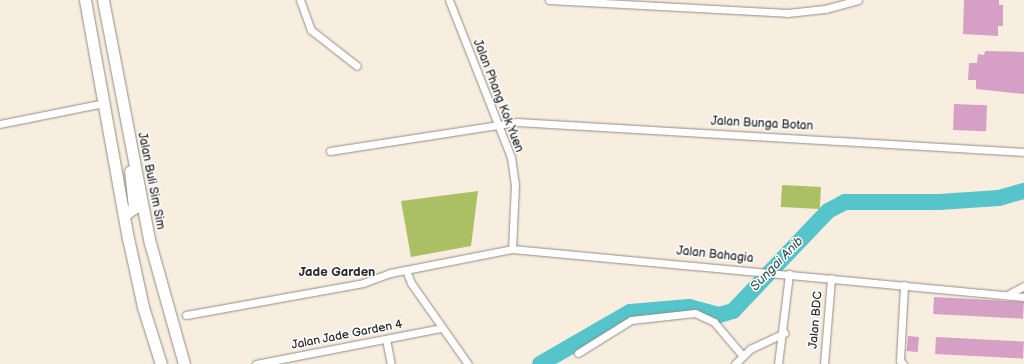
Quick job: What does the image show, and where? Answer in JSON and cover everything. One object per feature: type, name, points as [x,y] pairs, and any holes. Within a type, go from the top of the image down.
[{"type":"main road","points":[[85,0],[124,215],[143,307],[161,364]]},
{"type":"main road","points":[[89,0],[90,31]]},
{"type":"main road","name":"Jalan Buli Sim Sim","points":[[103,0],[131,146],[162,294],[184,364]]},
{"type":"main road","points":[[109,32],[110,0]]},
{"type":"main road","points":[[124,215],[134,208],[131,146]]},
{"type":"street","points":[[300,0],[311,30],[357,66]]},
{"type":"street","name":"Jalan Phang Kok Yuen","points":[[450,0],[499,125],[515,176],[512,249]]},
{"type":"street","points":[[549,0],[787,13],[825,9],[858,0]]},
{"type":"street","points":[[0,124],[104,103]]},
{"type":"street","name":"Jalan Bunga Botan","points":[[330,151],[499,125],[545,122],[1024,152]]},
{"type":"street","name":"Jalan Bahagia","points":[[186,315],[363,283],[406,270],[512,249],[1024,296]]},
{"type":"street","points":[[406,270],[441,328],[468,364]]},
{"type":"street","points":[[778,364],[784,333],[790,274]]},
{"type":"street","name":"Jalan BDC","points":[[824,364],[831,278]]},
{"type":"street","points":[[902,364],[904,285]]},
{"type":"street","points":[[1007,295],[1024,286]]},
{"type":"street","points":[[578,353],[631,320],[695,313],[714,322],[742,355]]},
{"type":"street","name":"Jalan Jade Garden 4","points":[[256,364],[441,328]]},
{"type":"street","points":[[736,364],[742,355],[784,333]]},
{"type":"street","points":[[386,339],[391,364]]},
{"type":"green space","points":[[782,185],[821,187],[820,209],[781,207]]},
{"type":"green space","points":[[478,191],[471,246],[411,257],[401,201]]},
{"type":"building","points":[[964,0],[999,0],[999,5],[1003,5],[1003,26],[998,26],[998,36],[963,34]]},
{"type":"building","points":[[985,51],[1024,52],[1024,94],[976,89],[976,80],[968,80],[969,63],[977,63],[978,54],[984,55]]},
{"type":"building","points":[[954,104],[987,105],[986,131],[953,130]]},
{"type":"building","points":[[934,297],[1024,302],[1023,319],[933,314]]},
{"type":"building","points":[[908,336],[919,337],[918,352],[907,351]]},
{"type":"building","points":[[936,337],[1024,342],[1023,359],[935,354]]},
{"type":"waterway","name":"Sungai Anib","points":[[540,364],[630,312],[689,307],[719,315],[733,311],[828,211],[845,202],[939,202],[999,198],[1024,191]]},
{"type":"district","name":"Jade Garden","points":[[337,272]]}]
